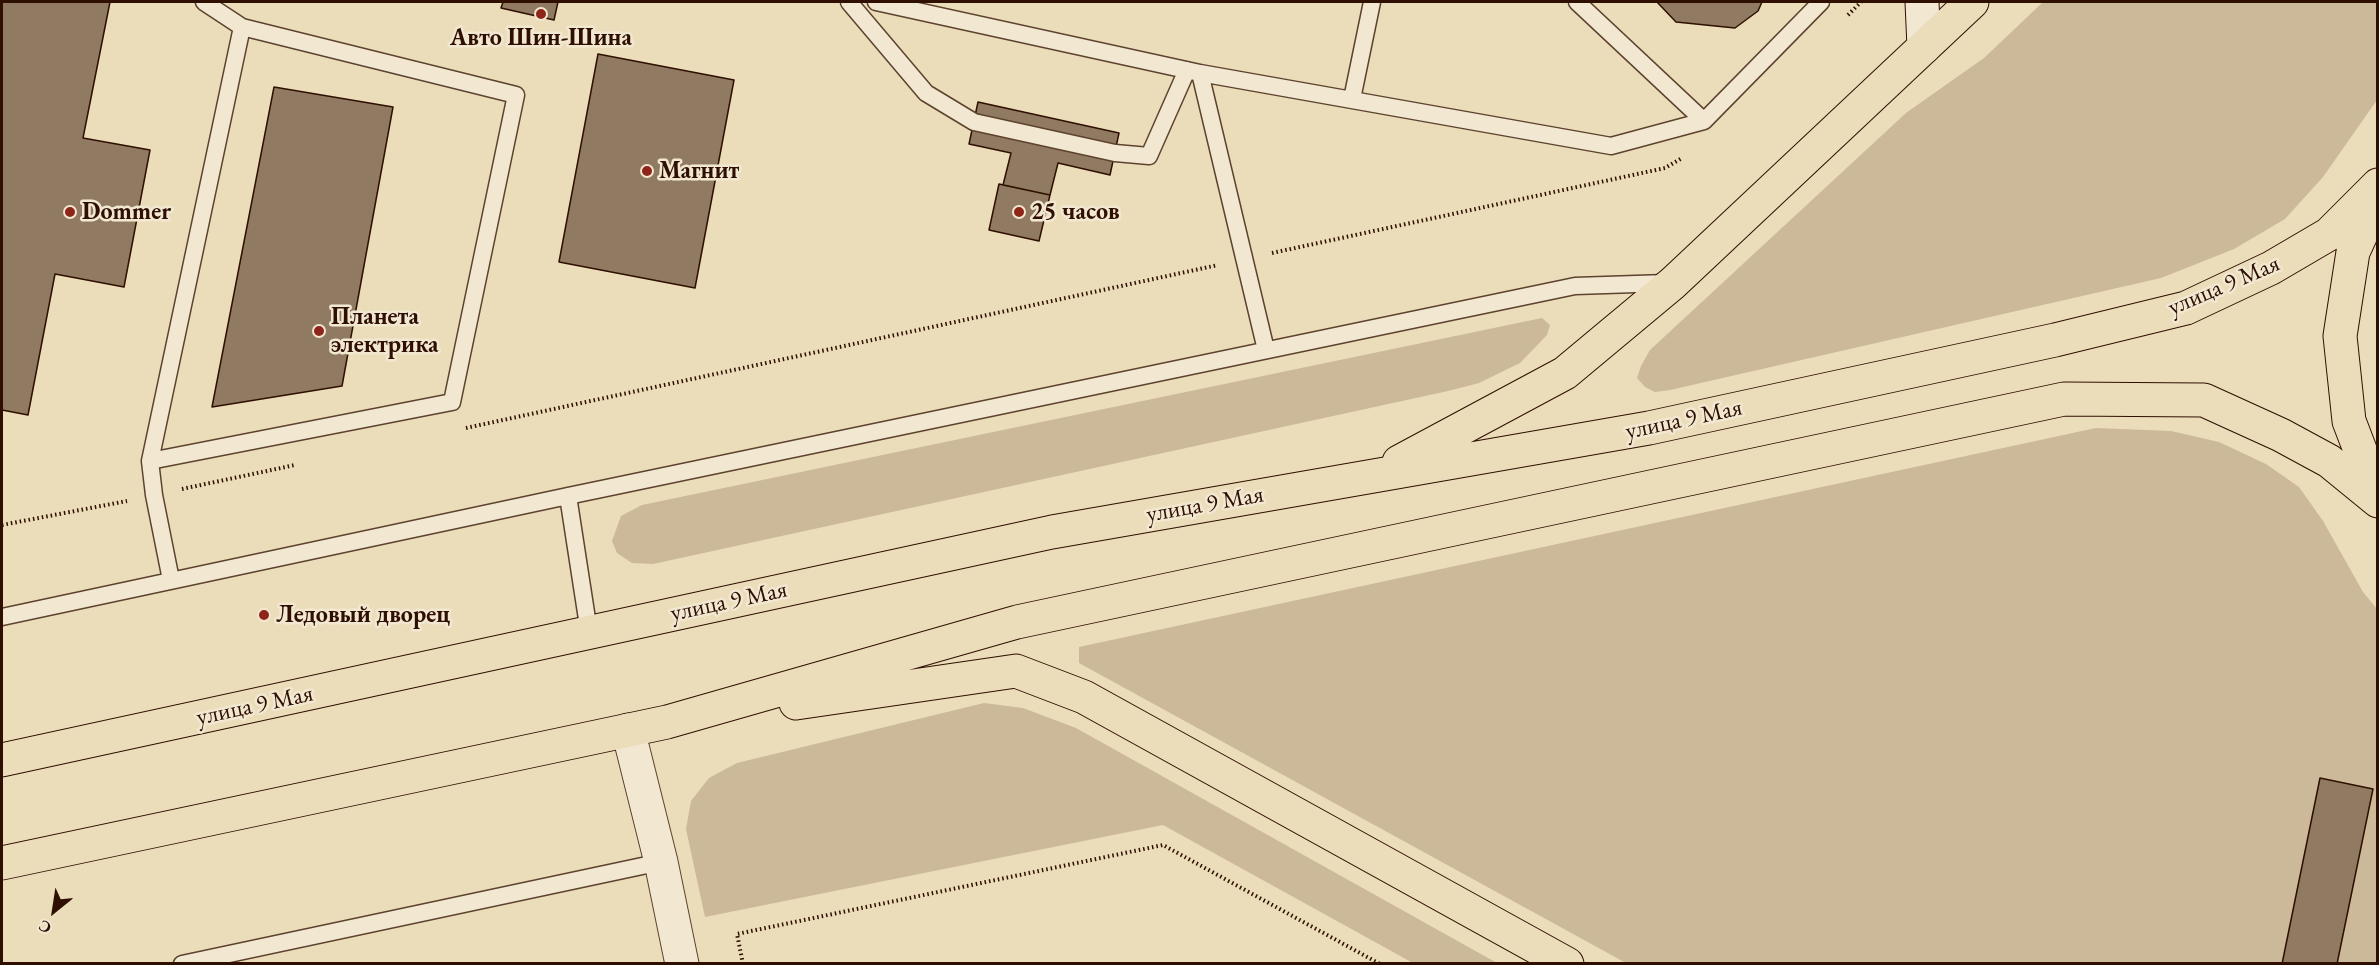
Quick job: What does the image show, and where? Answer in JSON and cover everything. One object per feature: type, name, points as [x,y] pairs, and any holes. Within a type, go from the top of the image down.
[{"type":"main road","points":[[1373,476],[1565,373],[1673,283],[1972,2]]},
{"type":"main road","name":"улица 9 Мая","points":[[2,760],[1052,532],[1649,428],[2055,340],[2186,308],[2271,268],[2329,234],[2378,185]]},
{"type":"main road","points":[[2378,198],[2353,252],[2340,336],[2349,421],[2378,496]]},
{"type":"main road","points":[[666,722],[1017,622],[2064,399],[2204,400],[2281,435],[2328,461],[2378,501]]},
{"type":"main road","points":[[2,863],[666,722],[1016,671],[1084,697],[1567,963]]},
{"type":"street","points":[[1922,2],[1924,47]]},
{"type":"street","points":[[628,730],[662,862],[682,963]]},
{"type":"lane","points":[[150,461],[452,402],[516,95],[242,27],[204,2]]},
{"type":"lane","points":[[849,2],[926,93],[974,122],[1115,153],[1149,156],[1194,72]]},
{"type":"lane","points":[[876,2],[1194,72],[1611,146],[1704,121],[1821,2]]},
{"type":"lane","points":[[1352,99],[1372,2]]},
{"type":"lane","points":[[1577,2],[1704,121]]},
{"type":"lane","points":[[171,580],[154,495],[150,461],[242,27]]},
{"type":"lane","points":[[1194,72],[1266,350]]},
{"type":"lane","points":[[2,617],[568,496],[1575,286],[1673,283]]},
{"type":"lane","points":[[568,496],[589,632]]},
{"type":"lane","points":[[182,963],[662,862]]},
{"type":"path","points":[[1844,18],[1861,2]]},
{"type":"path","points":[[458,429],[1665,168],[1685,157]]},
{"type":"path","points":[[2,525],[306,462]]},
{"type":"path","points":[[743,963],[737,933],[1163,845],[1380,963]]},
{"type":"shaded area","points":[[2043,2],[2377,2],[2377,100],[2323,177],[2285,219],[2234,249],[2161,278],[1670,390],[1655,392],[1645,387],[1637,378],[1650,350],[1906,113],[1984,58]]},
{"type":"shaded area","points":[[1542,318],[1550,325],[1547,335],[1520,363],[1479,383],[1448,391],[653,564],[632,563],[617,553],[612,541],[621,516],[642,505]]},
{"type":"shaded area","points":[[2096,428],[2171,431],[2219,442],[2266,464],[2299,487],[2323,521],[2363,592],[2377,609],[2377,963],[1626,963],[1079,663],[1079,647]]},
{"type":"shaded area","points":[[984,703],[1023,708],[1076,728],[1497,963],[1413,963],[1163,825],[705,917],[686,829],[691,801],[709,778],[737,763]]},
{"type":"building","name":"Dommer","points":[[2,2],[110,2],[83,138],[150,150],[124,287],[55,274],[28,415],[2,410]]},
{"type":"building","name":"Авто Шин-Шина","points":[[503,2],[558,2],[554,20],[501,8]]},
{"type":"building","points":[[1657,2],[1762,2],[1758,11],[1735,28],[1676,22]]},
{"type":"building","name":"Магнит","points":[[598,54],[734,80],[695,288],[559,262]]},
{"type":"building","points":[[274,87],[393,107],[342,386],[212,407]]},
{"type":"building","points":[[978,102],[1119,133],[1110,175],[1058,163],[1050,195],[1003,185],[1011,153],[969,144]]},
{"type":"building","name":"25 часов","points":[[999,184],[1050,195],[1039,241],[989,230]]},
{"type":"building","points":[[2320,778],[2373,789],[2337,964],[2282,964]]},
{"type":"place","name":"Авто Шин-Шина","points":[[541,14]]},
{"type":"place","name":"Магнит","points":[[647,171]]},
{"type":"place","name":"Dommer","points":[[70,212]]},
{"type":"place","name":"25 часов","points":[[1019,212]]},
{"type":"place","name":"Планета электрика","points":[[319,331]]},
{"type":"place","name":"Ледовый дворец","points":[[264,615]]}]
